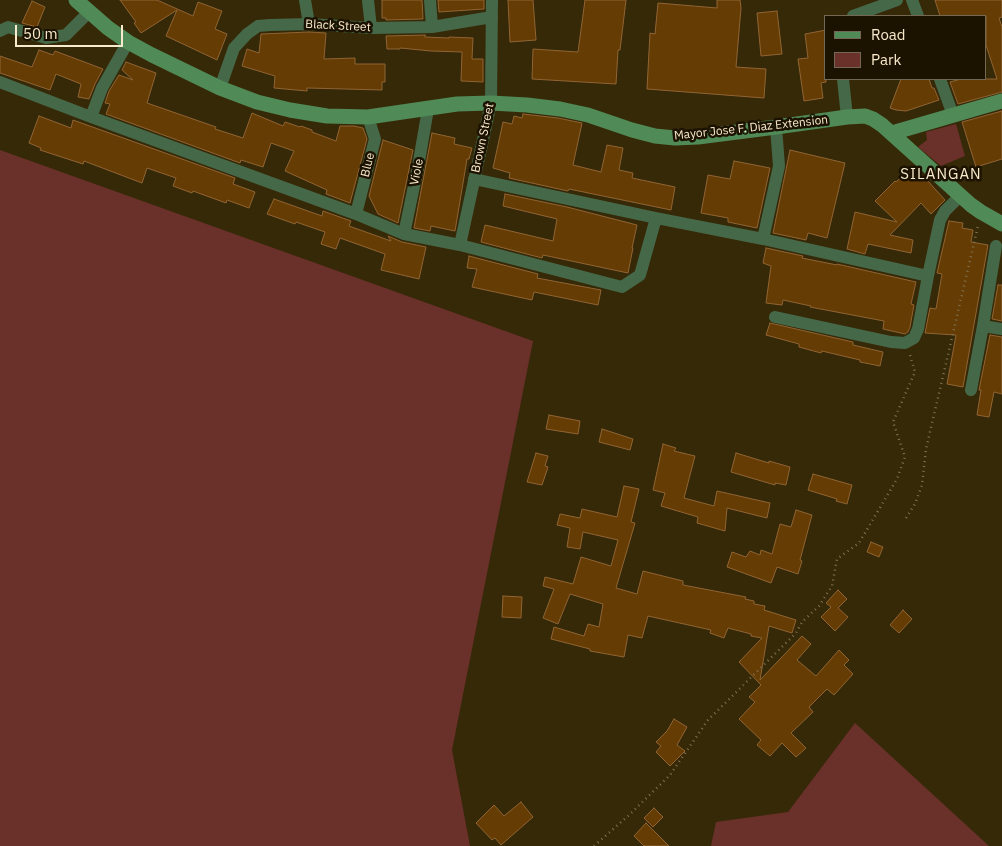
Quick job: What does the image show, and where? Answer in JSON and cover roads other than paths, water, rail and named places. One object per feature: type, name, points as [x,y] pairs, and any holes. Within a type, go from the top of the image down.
[{"type":"street","name":"Mayor Jose F. Diaz Extension","points":[[76,0],[108,28],[128,42],[220,88],[257,102],[327,116],[368,117],[457,104],[527,105],[588,114],[632,130],[656,136],[675,138],[698,137],[865,116],[874,119],[892,133],[960,196],[981,212],[1002,224]]},
{"type":"street","points":[[305,0],[309,24]]},
{"type":"street","points":[[368,0],[371,28]]},
{"type":"street","points":[[430,0],[432,28]]},
{"type":"street","name":"Brown Street","points":[[460,245],[491,103],[492,0]]},
{"type":"street","points":[[856,15],[897,0]]},
{"type":"street","points":[[912,0],[918,15]]},
{"type":"street","points":[[0,31],[8,28],[46,38],[66,36],[89,12]]},
{"type":"street","name":"Black Street","points":[[220,88],[234,48],[247,34],[258,26],[270,24],[309,24],[371,28],[432,28],[492,17]]},
{"type":"street","points":[[91,117],[102,88],[128,42]]},
{"type":"street","points":[[843,80],[847,117]]},
{"type":"street","points":[[940,80],[953,115]]},
{"type":"street","points":[[0,82],[356,214],[404,234],[460,245],[622,287],[640,275],[656,218]]},
{"type":"street","points":[[892,133],[1002,101]]},
{"type":"street","name":"Viole","points":[[404,234],[428,109]]},
{"type":"street","name":"Blue","points":[[356,214],[375,139],[368,117]]},
{"type":"street","points":[[763,239],[779,166],[776,127]]},
{"type":"street","points":[[474,179],[763,239],[928,276]]},
{"type":"street","points":[[775,317],[891,342],[906,343],[914,338],[918,329],[940,220],[960,196]]},
{"type":"street","points":[[971,390],[983,326],[997,271],[996,246]]},
{"type":"street","points":[[983,326],[1002,329]]},
{"type":"district","name":"SILANGAN","points":[[941,175]]}]
